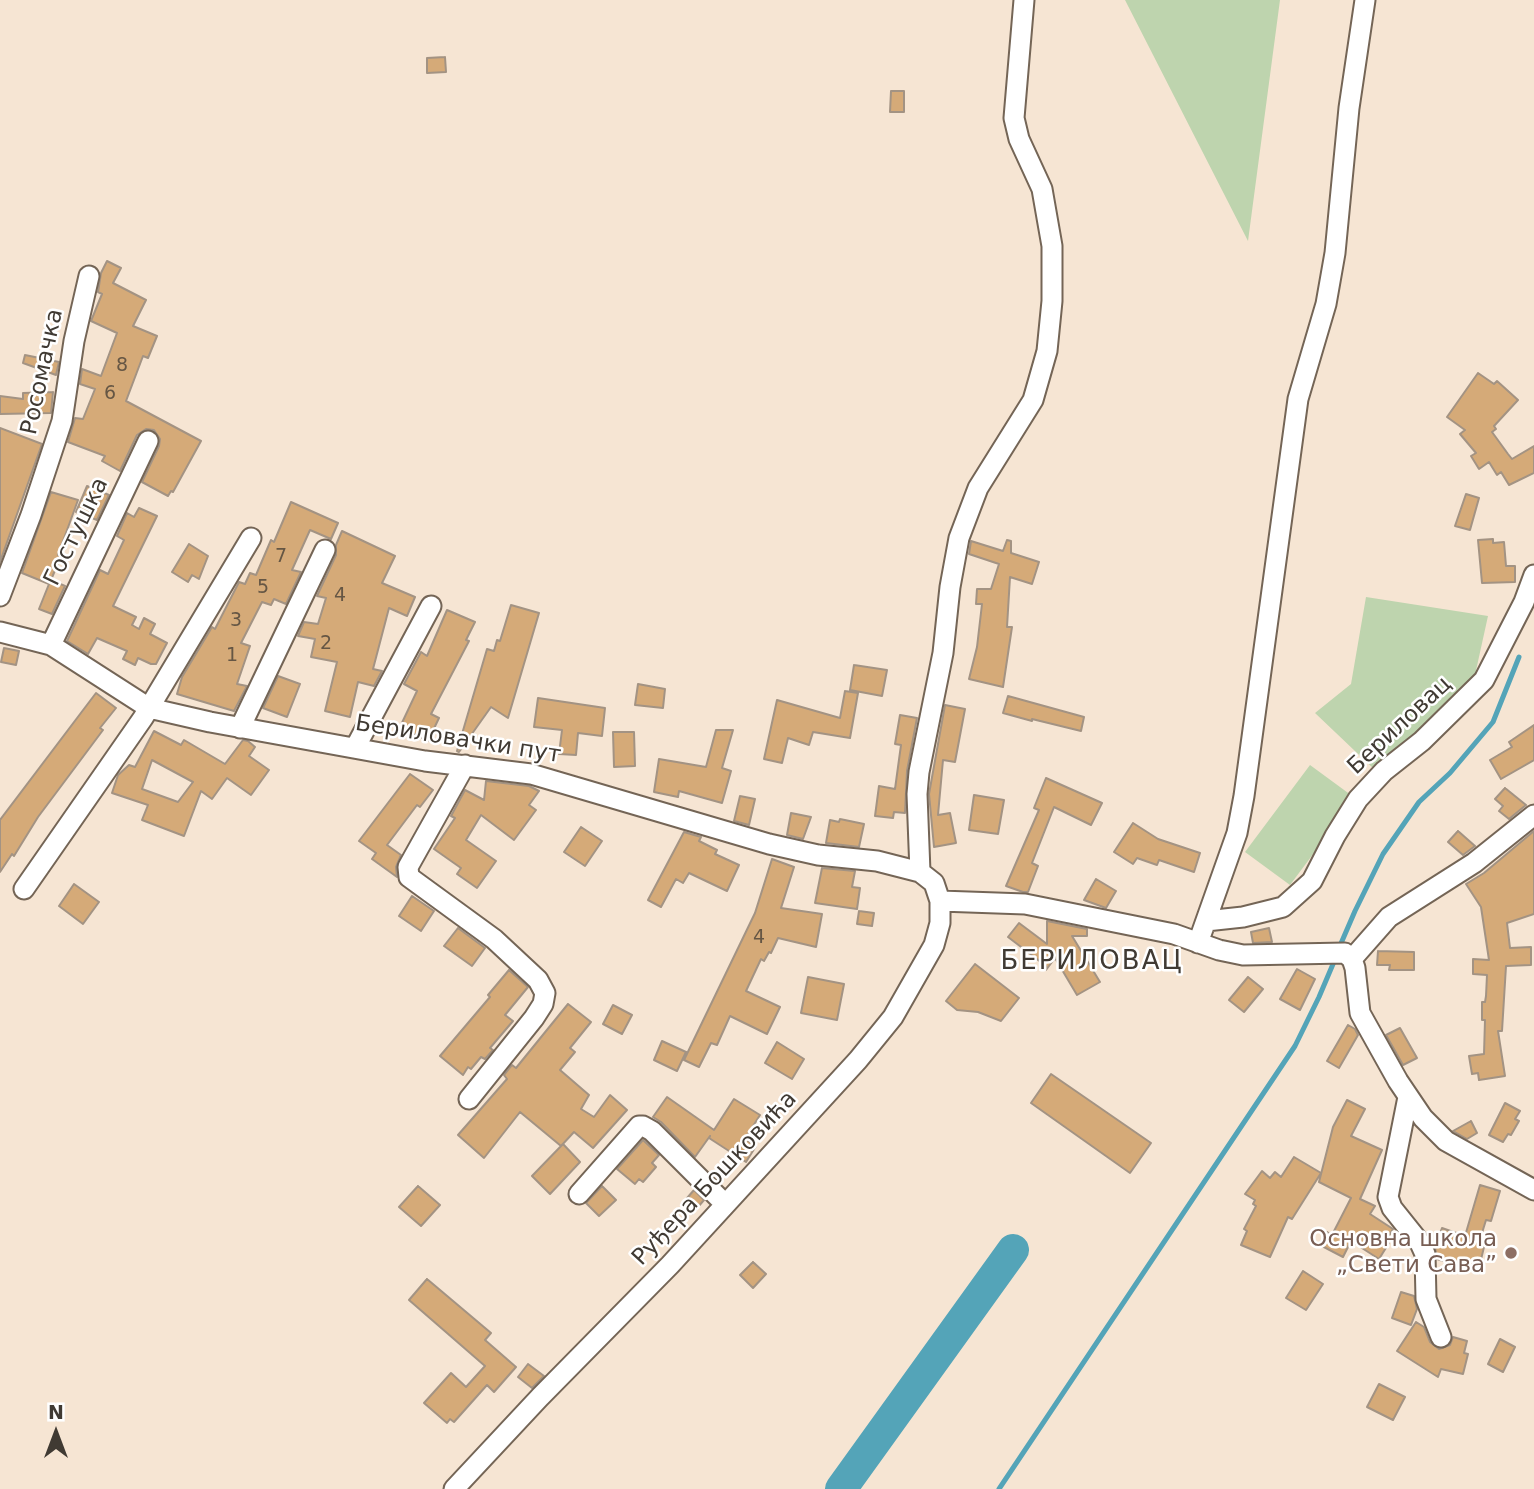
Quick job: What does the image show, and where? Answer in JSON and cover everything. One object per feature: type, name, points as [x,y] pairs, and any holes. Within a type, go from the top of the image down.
[{"type":"street","points":[[1024,0],[1014,118],[1019,139],[1042,189],[1052,246],[1052,302],[1047,351],[1033,400],[978,488],[959,538],[943,653],[919,772],[920,872],[934,883],[940,901],[1025,904],[1174,934],[1242,955],[1342,955],[1389,917],[1474,863],[1534,815]]},
{"type":"street","points":[[1198,943],[1237,833],[1298,399],[1326,304],[1335,253],[1349,108],[1365,0]]},
{"type":"street","name":"Росомачка","points":[[0,596],[31,515],[62,421],[74,341],[89,276]]},
{"type":"street","name":"Гостушка","points":[[51,645],[148,441]]},
{"type":"street","points":[[24,889],[149,708],[251,538]]},
{"type":"street","points":[[240,728],[325,550]]},
{"type":"street","name":"Бериловац","points":[[1206,920],[1242,917],[1283,907],[1312,881],[1358,799],[1384,771],[1422,741],[1484,680],[1518,614],[1534,575]]},
{"type":"street","points":[[355,748],[430,606]]},
{"type":"street","name":"Бериловачки пут","points":[[0,632],[51,645],[149,708],[240,728],[425,761],[531,774],[769,844],[818,855],[877,861],[920,872]]},
{"type":"street","points":[[464,765],[408,867],[409,877],[494,939],[538,980],[545,993],[543,1004],[534,1018],[469,1099]]},
{"type":"street","name":"Руђера Бошковића","points":[[454,1489],[670,1265],[858,1060],[892,1017],[934,945],[940,923],[940,901]]},
{"type":"street","points":[[1342,955],[1355,968],[1360,1013],[1423,1118],[1446,1140],[1534,1189]]},
{"type":"street","points":[[1408,1097],[1388,1197],[1392,1208],[1420,1243],[1425,1254],[1426,1300],[1441,1337]]},
{"type":"street","points":[[579,1195],[639,1126],[643,1126],[652,1131],[725,1203]]},
{"type":"green space","points":[[1125,0],[1280,0],[1248,241]]},
{"type":"green space","points":[[1366,597],[1488,616],[1475,675],[1422,733],[1376,771],[1315,713],[1351,684]]},
{"type":"green space","points":[[1310,765],[1355,798],[1290,885],[1245,852]]},
{"type":"building","points":[[445,57],[446,72],[427,73],[427,58]]},
{"type":"building","points":[[891,91],[904,91],[904,112],[890,112]]},
{"type":"building","points":[[107,261],[121,268],[113,283],[146,300],[133,326],[157,336],[148,358],[143,356],[126,401],[201,441],[173,492],[168,496],[142,482],[159,446],[160,439],[154,430],[146,429],[137,435],[120,471],[102,461],[105,456],[68,442],[75,418],[83,419],[95,389],[80,384],[82,369],[101,376],[117,333],[91,321],[102,294],[98,292],[101,273]]},
{"type":"building","points":[[25,355],[59,362],[56,375],[23,363]]},
{"type":"building","points":[[1478,373],[1494,384],[1497,381],[1518,400],[1494,426],[1496,429],[1492,432],[1508,454],[1512,459],[1534,446],[1534,473],[1509,485],[1501,472],[1497,475],[1489,462],[1479,469],[1471,456],[1476,453],[1460,434],[1465,430],[1447,417]]},
{"type":"building","points":[[53,392],[51,413],[0,414],[0,396],[23,399],[23,393]]},
{"type":"building","points":[[0,428],[42,444],[0,562]]},
{"type":"building","points":[[87,486],[109,495],[97,520],[76,512]]},
{"type":"building","points":[[51,492],[78,500],[51,580],[65,586],[52,614],[39,609],[49,584],[22,573]]},
{"type":"building","points":[[1466,494],[1479,498],[1470,530],[1455,526]]},
{"type":"building","points":[[291,502],[338,523],[331,539],[310,530],[292,570],[301,572],[286,604],[274,599],[271,605],[262,602],[241,643],[250,646],[237,684],[247,686],[234,711],[177,694],[182,677],[212,627],[215,629],[239,582],[245,584],[250,573],[256,575]]},
{"type":"building","points":[[139,508],[157,516],[113,606],[136,617],[132,625],[139,629],[144,618],[155,624],[150,634],[167,643],[156,664],[138,658],[135,665],[123,659],[127,651],[97,638],[88,654],[67,641],[100,570],[108,574],[124,540],[117,536],[127,513],[134,517]]},
{"type":"building","points":[[342,531],[395,556],[382,583],[415,597],[407,616],[389,608],[373,669],[382,671],[374,686],[358,682],[350,717],[325,711],[337,662],[311,657],[315,639],[298,636],[304,622],[318,624],[326,598],[317,596],[336,555],[336,545]]},
{"type":"building","points":[[1493,539],[1493,543],[1504,542],[1506,566],[1515,566],[1515,582],[1482,583],[1478,540]]},
{"type":"building","points":[[1007,540],[1011,541],[1011,553],[1039,562],[1032,584],[1010,577],[1007,627],[1012,627],[1003,687],[969,679],[977,647],[982,604],[976,604],[977,589],[991,589],[999,564],[969,554],[971,541],[1003,551]]},
{"type":"building","points":[[189,544],[208,556],[199,579],[192,575],[188,582],[172,572]]},
{"type":"building","points":[[511,605],[539,613],[508,718],[491,707],[459,752],[457,751],[487,649],[494,651],[497,640],[500,641]]},
{"type":"building","points":[[447,610],[475,622],[466,640],[469,641],[431,714],[439,718],[428,741],[400,727],[417,691],[404,684],[421,652],[427,656]]},
{"type":"building","points":[[4,648],[19,651],[16,665],[1,662]]},
{"type":"building","points":[[854,665],[887,670],[882,696],[850,690]]},
{"type":"building","points":[[278,676],[300,684],[287,717],[263,708]]},
{"type":"building","points":[[638,684],[665,689],[663,708],[635,705]]},
{"type":"building","points":[[845,691],[858,693],[850,738],[813,732],[809,745],[788,738],[782,763],[764,759],[777,700],[840,718]]},
{"type":"building","points":[[96,693],[116,708],[100,728],[103,730],[38,817],[14,856],[12,854],[0,872],[0,820]]},
{"type":"building","points":[[1008,696],[1084,717],[1081,731],[1003,713]]},
{"type":"building","points":[[538,698],[605,708],[602,736],[578,733],[576,755],[559,754],[562,730],[534,727]]},
{"type":"building","points":[[945,705],[965,709],[955,762],[943,760],[938,815],[950,813],[956,843],[934,847],[929,794]]},
{"type":"building","points":[[900,715],[917,718],[907,771],[905,813],[894,812],[893,818],[875,816],[879,786],[895,789],[901,745],[895,744]]},
{"type":"building","points":[[1534,725],[1534,760],[1501,779],[1490,760],[1512,747],[1509,742]]},
{"type":"building","points":[[716,730],[733,730],[722,768],[731,771],[722,803],[679,791],[678,797],[654,792],[659,759],[706,767]]},
{"type":"building","points":[[154,731],[181,745],[184,740],[225,764],[243,740],[248,741],[255,747],[249,756],[269,770],[251,795],[227,778],[212,799],[201,791],[184,836],[142,820],[148,805],[112,793],[118,775],[129,765],[135,767]],"holes":[[[152,760],[193,782],[178,802],[142,789]]]},
{"type":"building","points":[[613,732],[634,732],[635,766],[614,767]]},
{"type":"building","points":[[410,774],[433,790],[420,807],[417,805],[387,845],[401,855],[396,867],[397,877],[372,859],[376,853],[359,841]]},
{"type":"building","points":[[1046,778],[1102,803],[1091,825],[1054,807],[1032,863],[1038,866],[1028,892],[1023,892],[1006,886],[1039,810],[1034,808]]},
{"type":"building","points":[[486,781],[529,786],[539,791],[529,805],[536,810],[514,840],[481,815],[466,840],[496,861],[477,888],[457,874],[461,868],[434,849],[455,818],[451,816],[465,790],[484,800]]},
{"type":"building","points":[[1505,788],[1526,805],[1509,819],[1499,811],[1503,806],[1495,799]]},
{"type":"building","points":[[974,795],[1004,800],[998,834],[969,830]]},
{"type":"building","points":[[740,796],[755,799],[749,825],[734,821]]},
{"type":"building","points":[[791,813],[811,817],[803,839],[787,835]]},
{"type":"building","points":[[840,819],[864,824],[859,847],[826,843],[830,820],[839,822]]},
{"type":"building","points":[[1133,823],[1158,839],[1200,853],[1194,872],[1159,860],[1157,865],[1137,858],[1133,864],[1114,852]]},
{"type":"building","points":[[581,827],[602,841],[585,866],[564,852]]},
{"type":"building","points":[[1458,831],[1475,846],[1463,855],[1448,842]]},
{"type":"building","points":[[1534,831],[1534,914],[1507,923],[1510,948],[1531,947],[1531,965],[1506,966],[1502,1031],[1498,1031],[1505,1076],[1479,1080],[1478,1073],[1472,1074],[1469,1056],[1484,1054],[1485,1020],[1482,1020],[1482,1002],[1485,1002],[1487,975],[1473,974],[1473,959],[1489,960],[1481,907],[1466,884],[1484,873]]},
{"type":"building","points":[[684,832],[701,837],[699,841],[717,850],[715,854],[739,865],[727,891],[689,873],[683,883],[676,879],[661,907],[648,900]]},
{"type":"building","points":[[772,859],[794,867],[781,908],[822,914],[816,947],[778,938],[771,953],[769,952],[764,961],[761,959],[746,991],[780,1007],[767,1034],[730,1016],[717,1045],[711,1043],[699,1067],[684,1060],[755,913]]},
{"type":"building","points":[[822,868],[855,871],[852,887],[860,888],[857,909],[815,903]]},
{"type":"building","points":[[1096,879],[1116,891],[1106,908],[1084,900]]},
{"type":"building","points":[[74,884],[99,902],[83,924],[59,906]]},
{"type":"building","points":[[412,896],[434,911],[421,931],[399,916]]},
{"type":"building","points":[[859,911],[874,913],[872,926],[857,924]]},
{"type":"building","points":[[1047,921],[1087,929],[1087,936],[1072,936],[1100,982],[1077,995],[1055,958],[1046,970],[1046,966],[1008,937],[1019,923],[1047,944]]},
{"type":"building","points":[[458,928],[485,948],[472,966],[444,946]]},
{"type":"building","points":[[1269,928],[1272,942],[1253,943],[1251,932]]},
{"type":"building","points":[[1378,951],[1414,952],[1414,970],[1389,970],[1390,965],[1377,965]]},
{"type":"building","points":[[975,964],[1019,998],[1001,1021],[978,1012],[957,1010],[946,1001]]},
{"type":"building","points":[[1297,969],[1315,979],[1300,1010],[1280,999]]},
{"type":"building","points":[[509,970],[528,987],[505,1015],[513,1021],[490,1048],[493,1050],[485,1059],[481,1057],[471,1069],[468,1067],[463,1075],[440,1056]]},
{"type":"building","points":[[808,977],[844,984],[837,1020],[801,1013]]},
{"type":"building","points":[[1248,977],[1263,989],[1244,1012],[1229,1000]]},
{"type":"building","points":[[568,1004],[591,1022],[570,1048],[575,1052],[560,1070],[589,1095],[581,1109],[594,1117],[610,1095],[627,1110],[593,1148],[574,1132],[561,1146],[520,1112],[484,1158],[458,1135],[507,1079],[504,1075],[512,1065],[516,1068]]},
{"type":"building","points":[[613,1005],[632,1015],[622,1034],[603,1024]]},
{"type":"building","points":[[1348,1025],[1355,1029],[1358,1035],[1339,1068],[1327,1061]]},
{"type":"building","points":[[1400,1028],[1417,1058],[1403,1065],[1386,1035]]},
{"type":"building","points":[[662,1041],[686,1052],[677,1071],[654,1060]]},
{"type":"building","points":[[777,1042],[804,1059],[792,1079],[765,1063]]},
{"type":"building","points":[[1051,1074],[1151,1143],[1130,1173],[1031,1103]]},
{"type":"building","points":[[667,1097],[714,1130],[734,1099],[760,1115],[745,1139],[756,1146],[746,1162],[709,1138],[710,1136],[695,1157],[653,1117]]},
{"type":"building","points":[[1347,1100],[1365,1109],[1351,1136],[1382,1150],[1360,1199],[1375,1206],[1370,1214],[1393,1229],[1386,1241],[1389,1243],[1379,1259],[1351,1241],[1343,1257],[1320,1245],[1327,1232],[1332,1235],[1351,1198],[1319,1182],[1333,1127]]},
{"type":"building","points":[[1505,1103],[1520,1111],[1515,1119],[1519,1121],[1511,1135],[1508,1134],[1503,1142],[1489,1135]]},
{"type":"building","points":[[1471,1121],[1477,1133],[1467,1139],[1453,1131]]},
{"type":"building","points":[[643,1140],[659,1155],[652,1163],[656,1167],[643,1182],[639,1179],[635,1184],[617,1169]]},
{"type":"building","points":[[563,1144],[580,1162],[550,1194],[532,1176]]},
{"type":"building","points":[[1294,1157],[1321,1173],[1292,1219],[1288,1217],[1270,1257],[1241,1245],[1247,1231],[1244,1229],[1256,1206],[1253,1204],[1255,1200],[1245,1194],[1262,1171],[1270,1178],[1275,1172],[1281,1177]]},
{"type":"building","points":[[1480,1185],[1500,1191],[1491,1221],[1486,1220],[1478,1246],[1484,1247],[1478,1272],[1437,1259],[1435,1247],[1442,1228],[1465,1236]]},
{"type":"building","points":[[418,1186],[440,1205],[421,1226],[399,1207]]},
{"type":"building","points":[[602,1186],[616,1200],[599,1216],[586,1203]]},
{"type":"building","points":[[694,1190],[704,1200],[692,1214],[681,1205]]},
{"type":"building","points":[[753,1262],[766,1274],[753,1288],[740,1275]]},
{"type":"building","points":[[1303,1271],[1323,1284],[1306,1310],[1286,1298]]},
{"type":"building","points":[[427,1279],[491,1333],[485,1340],[516,1367],[494,1392],[487,1385],[454,1422],[450,1419],[447,1423],[424,1403],[451,1373],[466,1387],[485,1366],[409,1300]]},
{"type":"building","points":[[1401,1292],[1414,1296],[1417,1309],[1411,1325],[1392,1318]]},
{"type":"building","points":[[1416,1322],[1424,1327],[1430,1342],[1439,1349],[1450,1345],[1453,1337],[1467,1341],[1464,1353],[1468,1354],[1463,1374],[1441,1369],[1438,1377],[1397,1351]]},
{"type":"building","points":[[1500,1339],[1515,1347],[1503,1372],[1488,1364]]},
{"type":"building","points":[[528,1364],[544,1376],[532,1388],[518,1377]]},
{"type":"building","points":[[1379,1384],[1405,1397],[1393,1420],[1367,1407]]},
{"type":"waterway","points":[[1339,948],[1383,854],[1419,802],[1450,773],[1493,722],[1519,657]]},
{"type":"waterway","points":[[999,1489],[1295,1046],[1336,957]]},
{"type":"waterway","points":[[841,1489],[1013,1250]]},
{"type":"place","name":"Основна школа „Свети Сава”","points":[[1511,1253]]},
{"type":"district","name":"БЕРИЛОВАЦ","points":[[1092,962]]}]
